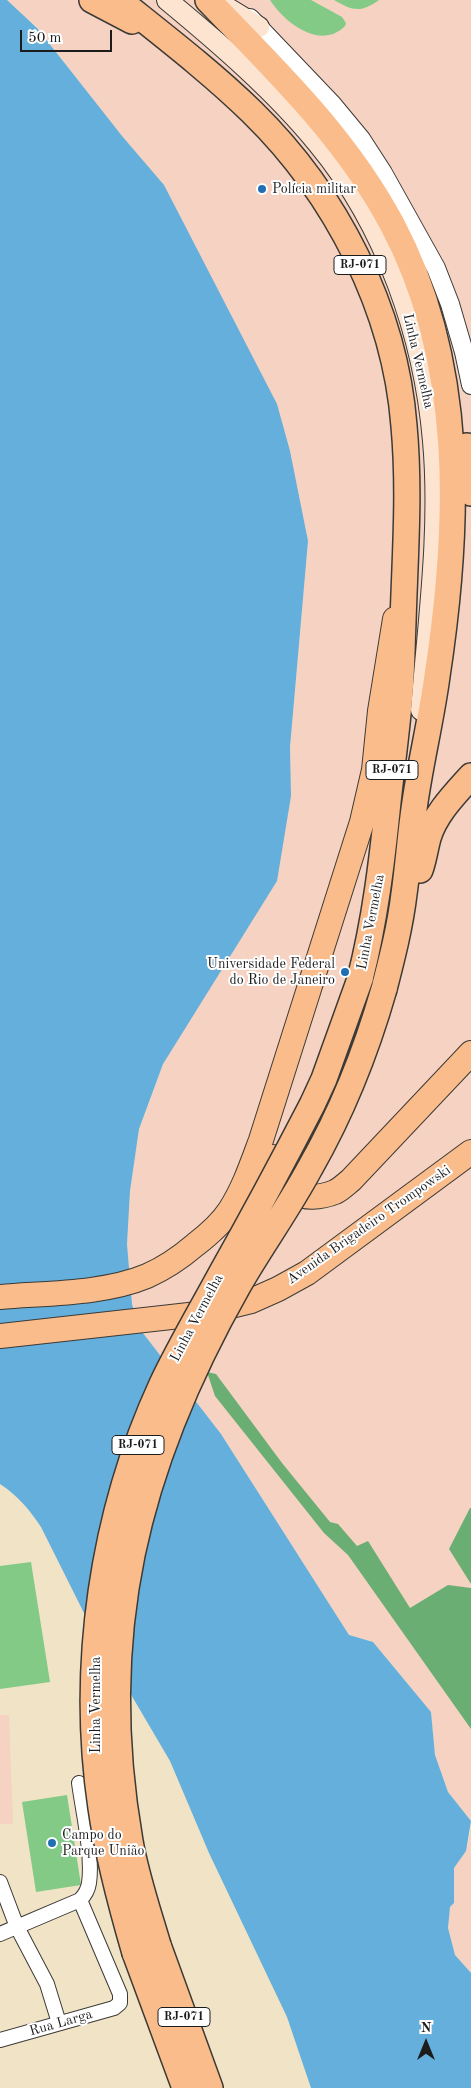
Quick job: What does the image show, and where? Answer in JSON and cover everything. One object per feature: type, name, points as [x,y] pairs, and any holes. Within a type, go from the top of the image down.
[{"type":"highway","points":[[92,0],[168,39]]},
{"type":"highway","name":"Linha Vermelha","points":[[119,0],[168,39],[252,113],[283,145],[309,178],[334,215],[355,253],[387,336],[398,380],[404,423],[407,469],[400,692],[381,873],[360,979],[324,1079],[308,1113],[162,1384],[136,1450],[116,1518],[99,1617],[93,1700],[101,1807],[117,1888],[134,1953],[185,2088]]},
{"type":"highway","name":"Linha Vermelha","points":[[208,0],[306,102],[336,137],[380,203],[403,245],[414,272],[436,342],[446,395],[450,422],[453,516],[447,598],[438,676],[414,809],[404,895],[397,938],[372,1031],[333,1125],[310,1169],[239,1284],[196,1365],[164,1442],[138,1524],[121,1621],[117,1660],[117,1712],[120,1758],[130,1842],[139,1882],[158,1945],[210,2088]]},
{"type":"highway","points":[[414,272],[446,334],[452,350],[462,407],[471,493]]},
{"type":"highway","name":"Linha Vermelha","points":[[303,1011],[369,796],[404,558]]},
{"type":"highway","points":[[397,938],[422,865],[431,830],[446,804],[471,776]]},
{"type":"highway","points":[[303,1011],[290,1093],[273,1158],[273,1167],[278,1180],[283,1187],[291,1192],[310,1196],[323,1196],[338,1191],[445,1083],[471,1053]]},
{"type":"highway","points":[[0,1297],[92,1289],[138,1279],[165,1268],[208,1234],[229,1212],[247,1179],[303,1011]]},
{"type":"highway","points":[[445,1083],[471,1061]]},
{"type":"highway","name":"Avenida Brigadeiro Trompowski","points":[[0,1336],[159,1320],[224,1308],[250,1300],[278,1289],[307,1273],[471,1152]]},
{"type":"main road","name":"Linha Vermelha","points":[[167,0],[213,38],[280,102],[320,145],[352,193],[374,232],[399,289],[424,375],[433,443],[434,479],[431,583],[414,809]]},
{"type":"main road","points":[[214,0],[259,28]]},
{"type":"street","points":[[232,0],[332,104],[361,139],[383,173],[436,268],[450,304],[464,352],[471,385]]},
{"type":"street","points":[[0,1934],[80,1900],[84,1896],[89,1884],[89,1860],[79,1783]]},
{"type":"street","points":[[0,1882],[17,1927],[47,1984],[59,2022]]},
{"type":"street","name":"Rua Larga","points":[[0,2040],[114,2008],[120,2003],[120,1994],[80,1900]]},
{"type":"shaded area","name":"Universidade Federal do Rio de Janeiro","points":[[7,0],[471,0],[471,1821],[448,1792],[435,1755],[431,1712],[373,1642],[349,1635],[221,1434],[139,1328],[132,1304],[127,1244],[130,1191],[139,1129],[163,1064],[291,796],[290,747],[308,541],[164,185],[122,137],[38,28]]},
{"type":"shaded area","points":[[0,1715],[9,1715],[13,1824],[0,1824]]},
{"type":"shaded area","points":[[471,1830],[471,1973],[455,1955],[448,1928],[450,1907],[454,1903],[454,1868],[466,1851]]},
{"type":"green space","points":[[270,0],[311,0],[342,17],[346,23],[345,26],[335,33],[325,36],[314,35],[303,31],[284,17]]},
{"type":"green space","points":[[334,0],[379,0],[367,7],[357,9]]},
{"type":"green space","points":[[207,1372],[216,1374],[282,1463],[330,1522],[338,1524],[357,1546],[368,1541],[410,1608],[448,1585],[471,1588],[471,1729],[348,1555],[324,1533],[215,1396]]},
{"type":"green space","points":[[471,1508],[471,1584],[449,1549]]},
{"type":"green space","points":[[31,1562],[50,1682],[0,1689],[0,1566]]},
{"type":"green space","name":"Campo do Parque União","points":[[67,1795],[81,1885],[36,1892],[22,1802]]},
{"type":"water","points":[[0,0],[7,0],[37,28],[122,136],[164,185],[277,404],[290,451],[308,541],[290,747],[291,796],[277,881],[163,1064],[139,1129],[130,1191],[127,1244],[132,1304],[139,1328],[221,1434],[349,1635],[373,1642],[431,1712],[435,1755],[448,1792],[471,1821],[466,1851],[454,1868],[454,1903],[450,1907],[448,1928],[455,1955],[471,1973],[471,2088],[311,2088],[287,2017],[209,1853],[170,1761],[89,1623],[41,1527],[23,1503],[0,1484]]},
{"type":"place","name":"Polícia militar","points":[[262,189]]},
{"type":"place","name":"Universidade Federal do Rio de Janeiro","points":[[345,972]]},
{"type":"place","name":"Campo do Parque União","points":[[52,1843]]}]
